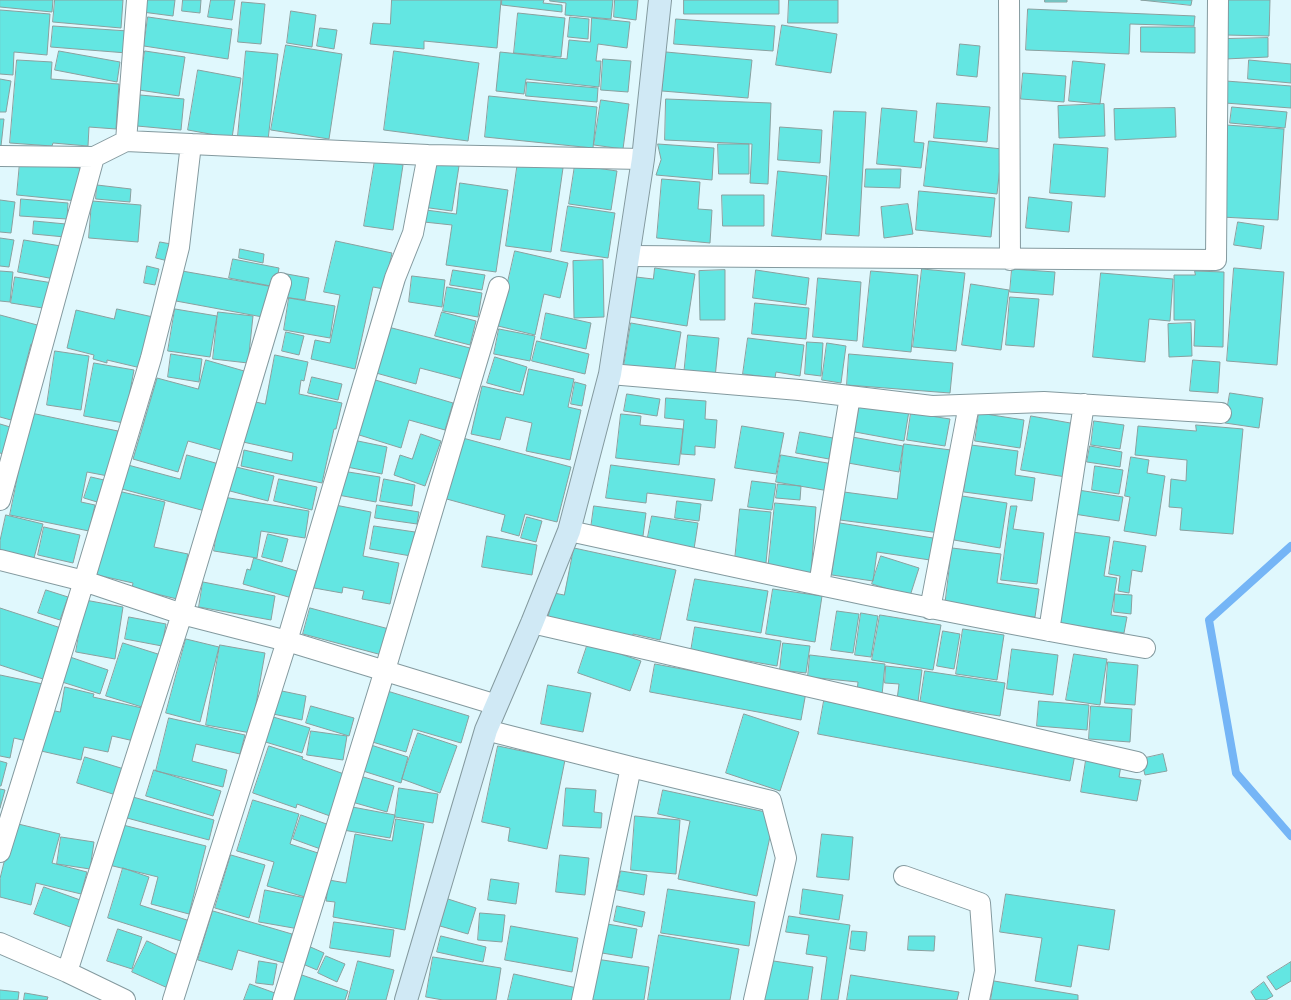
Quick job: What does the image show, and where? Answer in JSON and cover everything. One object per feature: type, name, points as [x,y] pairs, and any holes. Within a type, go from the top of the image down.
[{"type":"street","points":[[126,141],[137,0]]},
{"type":"street","points":[[406,1000],[486,730],[532,623],[569,531],[610,374],[643,159],[660,0]]},
{"type":"street","points":[[1009,0],[1010,260]]},
{"type":"street","points":[[628,256],[1010,260],[1216,260],[1218,0]]},
{"type":"street","points":[[0,156],[94,157],[126,141],[428,155],[643,159]]},
{"type":"street","points":[[0,852],[151,358],[179,247],[191,144]]},
{"type":"street","points":[[173,1000],[287,640],[394,278],[414,233],[428,155]]},
{"type":"street","points":[[0,500],[94,157]]},
{"type":"street","points":[[67,972],[182,614],[281,283]]},
{"type":"street","points":[[283,1000],[385,670],[500,287]]},
{"type":"street","points":[[610,374],[799,390],[932,406],[1044,402],[1221,413]]},
{"type":"street","points":[[819,586],[850,396]]},
{"type":"street","points":[[1049,632],[1084,404]]},
{"type":"street","points":[[930,609],[969,405]]},
{"type":"street","points":[[569,531],[930,609],[1049,632],[1145,648]]},
{"type":"street","points":[[0,560],[84,581],[182,614],[287,640],[497,705]]},
{"type":"street","points":[[532,623],[1137,762]]},
{"type":"street","points":[[486,730],[771,801],[786,858],[754,1000]]},
{"type":"street","points":[[582,1000],[631,767]]},
{"type":"street","points":[[904,876],[980,903],[985,971],[979,1000]]},
{"type":"street","points":[[0,943],[67,972],[125,1000]]},
{"type":"building","points":[[0,0],[53,0],[52,12],[0,7]]},
{"type":"building","points":[[55,0],[123,0],[121,28],[53,22]]},
{"type":"building","points":[[143,0],[175,0],[173,16],[142,12]]},
{"type":"building","points":[[183,0],[201,0],[200,13],[182,11]]},
{"type":"building","points":[[211,0],[235,0],[232,20],[208,17]]},
{"type":"building","points":[[392,0],[501,0],[497,48],[424,41],[424,49],[370,44],[373,23],[390,24]]},
{"type":"building","points":[[502,0],[544,0],[543,3],[562,5],[562,12],[502,5]]},
{"type":"building","points":[[550,0],[613,0],[611,19],[565,15],[566,3]]},
{"type":"building","points":[[615,0],[638,0],[636,20],[614,17]]},
{"type":"building","points":[[684,0],[779,0],[779,14],[684,14]]},
{"type":"building","points":[[789,0],[838,0],[838,23],[788,23]]},
{"type":"building","points":[[1045,0],[1067,0],[1067,2],[1045,2]]},
{"type":"building","points":[[1141,0],[1192,0],[1191,5]]},
{"type":"building","points":[[1226,0],[1270,0],[1269,36],[1225,35]]},
{"type":"building","points":[[242,2],[265,4],[261,44],[238,42]]},
{"type":"building","points":[[1028,9],[1195,16],[1194,26],[1130,24],[1129,54],[1026,50]]},
{"type":"building","points":[[0,10],[50,14],[47,55],[14,52],[13,75],[0,74]]},
{"type":"building","points":[[291,11],[316,15],[312,47],[287,43]]},
{"type":"building","points":[[518,13],[565,18],[561,57],[514,53]]},
{"type":"building","points":[[148,17],[232,29],[228,59],[144,46]]},
{"type":"building","points":[[570,17],[589,19],[588,39],[568,37]]},
{"type":"building","points":[[592,18],[630,22],[627,48],[598,44],[596,61],[601,61],[599,87],[526,79],[524,94],[496,91],[500,52],[567,59],[569,40],[590,42]]},
{"type":"building","points":[[676,19],[775,26],[773,51],[674,44]]},
{"type":"building","points":[[782,25],[837,34],[831,73],[776,65]]},
{"type":"building","points":[[53,26],[128,31],[127,53],[51,47]]},
{"type":"building","points":[[1141,27],[1195,27],[1195,53],[1141,52]]},
{"type":"building","points":[[320,28],[337,30],[334,49],[317,46]]},
{"type":"building","points":[[1268,38],[1268,57],[1225,59],[1224,39]]},
{"type":"building","points":[[960,44],[980,46],[977,77],[957,75]]},
{"type":"building","points":[[286,45],[342,54],[329,139],[271,130]]},
{"type":"building","points":[[59,51],[120,62],[117,82],[55,70]]},
{"type":"building","points":[[145,51],[185,57],[179,96],[139,90]]},
{"type":"building","points":[[246,51],[278,54],[268,140],[238,136]]},
{"type":"building","points":[[394,51],[479,63],[468,141],[384,130]]},
{"type":"building","points":[[666,52],[752,60],[748,98],[662,91]]},
{"type":"building","points":[[603,59],[631,61],[628,92],[601,90]]},
{"type":"building","points":[[17,60],[52,62],[51,79],[119,84],[116,129],[89,127],[88,146],[53,143],[52,146],[10,143]]},
{"type":"building","points":[[1249,60],[1291,64],[1291,83],[1248,79]]},
{"type":"building","points":[[1073,61],[1105,64],[1100,104],[1069,101]]},
{"type":"building","points":[[198,70],[241,78],[232,138],[188,130]]},
{"type":"building","points":[[1023,73],[1066,76],[1064,102],[1021,99]]},
{"type":"building","points":[[0,79],[11,81],[6,112],[0,112]]},
{"type":"building","points":[[1226,81],[1291,86],[1291,108],[1225,103]]},
{"type":"building","points":[[527,82],[598,88],[597,102],[526,96]]},
{"type":"building","points":[[140,95],[184,99],[181,130],[137,126]]},
{"type":"building","points":[[489,96],[597,107],[593,148],[485,137]]},
{"type":"building","points":[[666,99],[771,103],[768,184],[750,183],[752,144],[665,140]]},
{"type":"building","points":[[601,100],[629,104],[623,149],[594,145]]},
{"type":"building","points":[[937,103],[990,107],[987,142],[934,138]]},
{"type":"building","points":[[1104,104],[1105,136],[1059,138],[1058,106]]},
{"type":"building","points":[[1232,107],[1287,112],[1285,128],[1230,123]]},
{"type":"building","points":[[882,108],[917,111],[914,142],[924,143],[921,168],[877,164]]},
{"type":"building","points":[[1175,108],[1176,137],[1115,140],[1114,109]]},
{"type":"building","points":[[834,111],[866,112],[859,236],[826,234]]},
{"type":"building","points":[[0,119],[4,119],[1,146],[0,146]]},
{"type":"building","points":[[1226,125],[1284,129],[1278,220],[1221,217]]},
{"type":"building","points":[[780,127],[822,130],[820,163],[778,160]]},
{"type":"building","points":[[929,141],[1002,149],[997,194],[924,186]]},
{"type":"building","points":[[658,144],[714,148],[712,180],[656,175],[661,160]]},
{"type":"building","points":[[718,144],[749,144],[749,174],[719,174]]},
{"type":"building","points":[[1054,144],[1108,148],[1105,197],[1050,193]]},
{"type":"building","points":[[375,160],[403,165],[393,230],[364,226]]},
{"type":"building","points":[[429,161],[459,166],[452,211],[422,207]]},
{"type":"building","points":[[518,161],[563,168],[551,252],[506,246]]},
{"type":"building","points":[[20,162],[80,168],[77,201],[17,195]]},
{"type":"building","points":[[575,165],[617,171],[611,210],[569,204]]},
{"type":"building","points":[[866,169],[901,169],[900,188],[865,187]]},
{"type":"building","points":[[778,171],[827,176],[821,240],[772,236]]},
{"type":"building","points":[[662,179],[700,182],[698,209],[712,210],[710,243],[657,238]]},
{"type":"building","points":[[460,183],[508,190],[496,272],[446,265],[452,225],[424,222],[426,210],[456,214]]},
{"type":"building","points":[[97,185],[131,189],[130,202],[96,199]]},
{"type":"building","points":[[919,191],[995,198],[991,237],[916,230]]},
{"type":"building","points":[[722,195],[764,195],[764,226],[723,226]]},
{"type":"building","points":[[1029,197],[1072,202],[1069,232],[1026,228]]},
{"type":"building","points":[[21,199],[68,203],[67,219],[20,216]]},
{"type":"building","points":[[0,200],[15,202],[11,233],[0,232]]},
{"type":"building","points":[[92,201],[141,205],[138,242],[89,238]]},
{"type":"building","points":[[908,204],[913,234],[884,238],[881,207]]},
{"type":"building","points":[[568,206],[615,213],[608,258],[561,251]]},
{"type":"building","points":[[34,221],[66,224],[65,237],[33,234]]},
{"type":"building","points":[[1238,222],[1264,226],[1261,249],[1234,245]]},
{"type":"building","points":[[0,238],[14,240],[9,267],[0,266]]},
{"type":"building","points":[[24,240],[61,246],[54,279],[18,272]]},
{"type":"building","points":[[336,241],[392,253],[384,289],[373,287],[355,369],[311,359],[315,340],[330,343],[340,295],[324,292]]},
{"type":"building","points":[[160,242],[171,244],[168,261],[156,258]]},
{"type":"building","points":[[240,249],[264,254],[263,263],[239,258]]},
{"type":"building","points":[[515,251],[568,263],[560,298],[544,294],[535,335],[498,326]]},
{"type":"building","points":[[233,259],[279,268],[276,287],[229,278]]},
{"type":"building","points":[[603,260],[604,317],[574,318],[573,261]]},
{"type":"building","points":[[147,266],[159,269],[155,285],[144,283]]},
{"type":"building","points":[[655,268],[695,274],[687,326],[630,317],[636,277],[653,279]]},
{"type":"building","points":[[1234,268],[1284,272],[1277,365],[1227,361]]},
{"type":"building","points":[[922,269],[965,273],[956,351],[913,347]]},
{"type":"building","points":[[1012,269],[1055,272],[1053,295],[1010,292]]},
{"type":"building","points":[[453,270],[485,275],[482,290],[450,285]]},
{"type":"building","points":[[725,270],[725,320],[700,320],[699,271]]},
{"type":"building","points":[[756,270],[809,278],[806,305],[753,298]]},
{"type":"building","points":[[0,271],[13,272],[10,302],[0,301]]},
{"type":"building","points":[[182,271],[274,287],[268,318],[176,301]]},
{"type":"building","points":[[871,271],[918,275],[911,352],[863,347]]},
{"type":"building","points":[[1195,271],[1224,272],[1223,347],[1194,346],[1195,320],[1174,320],[1174,275],[1195,275]]},
{"type":"building","points":[[1101,273],[1173,279],[1170,321],[1149,319],[1145,362],[1093,357]]},
{"type":"building","points":[[287,274],[309,278],[305,300],[283,297]]},
{"type":"building","points":[[412,276],[445,280],[442,307],[409,302]]},
{"type":"building","points":[[15,277],[53,283],[49,309],[11,303]]},
{"type":"building","points":[[818,278],[861,282],[857,341],[813,337]]},
{"type":"building","points":[[971,284],[1009,290],[1001,350],[962,345]]},
{"type":"building","points":[[447,287],[482,293],[478,317],[443,311]]},
{"type":"building","points":[[1010,297],[1039,299],[1034,347],[1006,345]]},
{"type":"building","points":[[289,298],[335,306],[330,338],[284,330]]},
{"type":"building","points":[[755,303],[809,308],[806,339],[752,334]]},
{"type":"building","points":[[117,309],[153,317],[141,368],[107,360],[107,363],[93,359],[94,355],[67,348],[76,310],[114,319]]},
{"type":"building","points":[[175,309],[217,316],[210,357],[168,351]]},
{"type":"building","points":[[218,312],[253,316],[248,363],[213,359]]},
{"type":"building","points":[[442,312],[476,321],[470,345],[435,336]]},
{"type":"building","points":[[546,313],[591,323],[586,349],[541,339]]},
{"type":"building","points":[[0,315],[41,326],[36,345],[31,344],[11,420],[0,417]]},
{"type":"building","points":[[631,323],[681,332],[674,374],[624,366]]},
{"type":"building","points":[[1191,323],[1192,356],[1169,357],[1168,324]]},
{"type":"building","points":[[388,327],[470,348],[462,379],[420,368],[416,384],[376,373]]},
{"type":"building","points":[[499,329],[535,336],[530,361],[494,354]]},
{"type":"building","points":[[286,332],[304,336],[299,355],[282,351]]},
{"type":"building","points":[[688,335],[719,338],[715,378],[684,375]]},
{"type":"building","points":[[748,338],[804,345],[800,376],[776,372],[775,378],[743,374]]},
{"type":"building","points":[[537,341],[589,354],[585,374],[532,361]]},
{"type":"building","points":[[807,342],[823,343],[821,376],[805,374]]},
{"type":"building","points":[[827,343],[846,346],[841,383],[822,380]]},
{"type":"building","points":[[55,351],[89,356],[81,410],[47,405]]},
{"type":"building","points":[[171,354],[202,359],[199,382],[168,377]]},
{"type":"building","points":[[849,354],[953,363],[950,393],[847,385]]},
{"type":"building","points":[[275,355],[308,362],[304,381],[301,380],[299,394],[342,403],[336,429],[334,429],[322,483],[241,466],[244,450],[292,461],[293,453],[243,442],[251,401],[265,404]]},
{"type":"building","points":[[495,357],[527,367],[520,392],[487,383]]},
{"type":"building","points":[[206,360],[251,373],[228,452],[188,441],[178,472],[133,459],[157,378],[198,389]]},
{"type":"building","points":[[1193,360],[1220,362],[1218,393],[1190,391]]},
{"type":"building","points":[[94,363],[134,370],[124,423],[84,416]]},
{"type":"building","points":[[529,369],[574,379],[568,407],[581,410],[570,460],[526,451],[532,423],[506,417],[500,440],[471,434],[482,386],[523,395]]},
{"type":"building","points":[[312,377],[342,384],[338,400],[308,393]]},
{"type":"building","points":[[372,379],[453,403],[445,430],[409,420],[401,448],[356,434]]},
{"type":"building","points":[[575,382],[586,385],[582,406],[571,404]]},
{"type":"building","points":[[1230,393],[1263,398],[1259,428],[1225,423]]},
{"type":"building","points":[[627,394],[660,399],[657,416],[624,411]]},
{"type":"building","points":[[666,398],[706,401],[705,419],[717,420],[715,448],[695,446],[695,455],[681,454],[684,420],[665,418]]},
{"type":"building","points":[[860,403],[909,411],[904,441],[855,432]]},
{"type":"building","points":[[31,413],[118,431],[108,476],[87,472],[81,502],[95,505],[89,531],[10,515]]},
{"type":"building","points":[[911,413],[950,419],[945,446],[907,440]]},
{"type":"building","points":[[979,413],[1024,420],[1020,448],[975,441]]},
{"type":"building","points":[[621,414],[641,416],[640,425],[683,429],[679,465],[616,458]]},
{"type":"building","points":[[1031,416],[1076,424],[1066,477],[1021,470]]},
{"type":"building","points":[[1094,421],[1124,425],[1120,449],[1091,445]]},
{"type":"building","points":[[0,424],[17,429],[9,456],[0,453]]},
{"type":"building","points":[[1196,425],[1243,429],[1233,534],[1180,530],[1182,508],[1169,507],[1171,479],[1186,481],[1187,460],[1135,455],[1138,426],[1196,431]]},
{"type":"building","points":[[742,426],[784,433],[776,474],[735,468]]},
{"type":"building","points":[[800,432],[833,438],[829,459],[796,453]]},
{"type":"building","points":[[421,434],[441,441],[425,486],[394,475],[400,455],[412,459]]},
{"type":"building","points":[[459,437],[571,467],[557,522],[525,514],[519,536],[501,531],[505,515],[443,498]]},
{"type":"building","points":[[852,437],[903,446],[899,472],[848,463]]},
{"type":"building","points":[[353,440],[387,447],[382,474],[347,467]]},
{"type":"building","points":[[904,444],[951,450],[940,533],[840,520],[844,492],[897,499]]},
{"type":"building","points":[[971,445],[1018,451],[1015,475],[1035,478],[1032,501],[964,492]]},
{"type":"building","points":[[1090,446],[1122,452],[1120,467],[1087,462]]},
{"type":"building","points":[[187,455],[219,464],[205,511],[122,489],[128,465],[180,479]]},
{"type":"building","points":[[781,455],[833,464],[829,491],[776,482]]},
{"type":"building","points":[[1131,457],[1149,460],[1147,473],[1165,476],[1156,536],[1124,531],[1130,497],[1125,496]]},
{"type":"building","points":[[611,465],[715,479],[712,501],[647,493],[646,503],[606,498]]},
{"type":"building","points":[[1095,466],[1123,470],[1119,494],[1092,490]]},
{"type":"building","points":[[236,467],[274,476],[268,501],[230,491]]},
{"type":"building","points":[[342,471],[380,477],[376,502],[338,495]]},
{"type":"building","points":[[91,477],[104,480],[97,502],[84,498]]},
{"type":"building","points":[[279,479],[317,487],[312,510],[274,501]]},
{"type":"building","points":[[384,479],[415,485],[412,506],[380,501]]},
{"type":"building","points":[[752,481],[776,484],[772,510],[748,507]]},
{"type":"building","points":[[778,484],[801,486],[800,500],[776,498]]},
{"type":"building","points":[[1078,490],[1123,497],[1119,521],[1074,514]]},
{"type":"building","points":[[118,491],[165,502],[154,547],[188,554],[177,599],[132,588],[133,583],[97,575]]},
{"type":"building","points":[[962,496],[1007,503],[1000,548],[954,540]]},
{"type":"building","points":[[223,497],[309,511],[305,538],[261,531],[257,558],[214,551]]},
{"type":"building","points":[[677,501],[701,504],[699,521],[675,518]]},
{"type":"building","points":[[775,503],[816,507],[811,574],[768,570]]},
{"type":"building","points":[[330,504],[371,512],[363,556],[399,563],[390,604],[362,599],[364,591],[343,587],[342,593],[314,588]]},
{"type":"building","points":[[377,505],[419,512],[417,524],[375,518]]},
{"type":"building","points":[[594,506],[646,513],[643,536],[591,528]]},
{"type":"building","points":[[1011,506],[1017,506],[1013,529],[1044,533],[1037,584],[1001,580]]},
{"type":"building","points":[[740,509],[771,512],[766,563],[735,560]]},
{"type":"building","points":[[6,515],[43,524],[34,558],[0,550],[0,541]]},
{"type":"building","points":[[652,516],[698,523],[694,549],[647,542]]},
{"type":"building","points":[[527,517],[542,521],[536,542],[521,538]]},
{"type":"building","points":[[840,523],[933,538],[930,560],[877,552],[873,581],[832,575]]},
{"type":"building","points":[[374,526],[415,532],[411,556],[370,549]]},
{"type":"building","points":[[44,527],[80,535],[73,563],[38,555]]},
{"type":"building","points":[[1072,532],[1110,537],[1104,576],[1117,578],[1111,615],[1127,617],[1124,633],[1059,623]]},
{"type":"building","points":[[268,534],[288,539],[282,562],[262,557]]},
{"type":"building","points":[[487,536],[537,545],[532,575],[482,567]]},
{"type":"building","points":[[1114,541],[1146,546],[1142,572],[1132,570],[1129,593],[1118,591],[1120,576],[1109,574]]},
{"type":"building","points":[[574,548],[676,570],[660,640],[633,634],[632,640],[547,621],[554,593],[564,595]]},
{"type":"building","points":[[952,548],[1001,554],[997,583],[1039,589],[1035,617],[945,606]]},
{"type":"building","points":[[881,556],[919,568],[910,596],[872,584]]},
{"type":"building","points":[[254,558],[300,572],[292,598],[243,584],[247,569],[250,570]]},
{"type":"building","points":[[695,579],[768,591],[761,633],[687,620]]},
{"type":"building","points":[[203,582],[275,596],[271,620],[199,607]]},
{"type":"building","points":[[773,589],[822,596],[815,642],[766,634]]},
{"type":"building","points":[[46,590],[68,597],[60,620],[38,613]]},
{"type":"building","points":[[1115,594],[1132,595],[1131,614],[1114,612]]},
{"type":"building","points":[[85,600],[123,607],[115,659],[76,652]]},
{"type":"building","points":[[0,608],[64,629],[46,680],[0,665]]},
{"type":"building","points":[[310,608],[389,629],[382,655],[303,634]]},
{"type":"building","points":[[837,611],[859,614],[853,653],[831,650]]},
{"type":"building","points":[[861,613],[878,616],[871,657],[855,655]]},
{"type":"building","points":[[880,615],[941,625],[933,670],[872,660]]},
{"type":"building","points":[[129,617],[166,624],[162,646],[125,639]]},
{"type":"building","points":[[695,627],[781,641],[777,666],[691,651]]},
{"type":"building","points":[[963,629],[1004,635],[997,680],[956,674]]},
{"type":"building","points":[[943,631],[960,634],[954,669],[937,666]]},
{"type":"building","points":[[186,639],[219,647],[200,722],[166,713]]},
{"type":"building","points":[[123,643],[161,655],[151,688],[148,688],[142,707],[106,696]]},
{"type":"building","points":[[588,643],[641,661],[630,691],[578,673]]},
{"type":"building","points":[[783,643],[810,646],[806,673],[780,670]]},
{"type":"building","points":[[220,645],[265,653],[251,733],[206,725]]},
{"type":"building","points":[[1012,649],[1058,655],[1053,695],[1007,689]]},
{"type":"building","points":[[1074,654],[1107,659],[1100,705],[1066,700]]},
{"type":"building","points":[[810,655],[885,664],[882,695],[857,692],[858,682],[808,677]]},
{"type":"building","points":[[70,657],[108,670],[100,694],[62,682]]},
{"type":"building","points":[[1108,662],[1138,665],[1135,705],[1105,703]]},
{"type":"building","points":[[655,664],[806,692],[801,720],[650,692]]},
{"type":"building","points":[[886,666],[922,670],[918,702],[897,700],[899,684],[885,683]]},
{"type":"building","points":[[925,671],[1005,683],[1000,716],[920,704]]},
{"type":"building","points":[[0,675],[43,684],[31,742],[14,738],[10,758],[0,756]]},
{"type":"building","points":[[548,685],[591,693],[583,732],[541,724]]},
{"type":"building","points":[[65,687],[94,694],[93,697],[142,708],[134,741],[112,736],[108,752],[84,747],[81,760],[41,751],[50,710],[60,712]]},
{"type":"building","points":[[277,690],[306,696],[302,720],[273,714]]},
{"type":"building","points":[[384,690],[469,716],[461,743],[413,729],[406,752],[369,741]]},
{"type":"building","points":[[824,701],[1076,749],[1070,781],[818,734]]},
{"type":"building","points":[[1039,701],[1089,705],[1087,730],[1037,726]]},
{"type":"building","points":[[311,706],[354,718],[349,736],[306,723]]},
{"type":"building","points":[[1091,706],[1132,709],[1130,742],[1089,739]]},
{"type":"building","points":[[744,714],[799,732],[780,791],[726,773]]},
{"type":"building","points":[[270,716],[310,728],[302,753],[262,741]]},
{"type":"building","points":[[169,718],[245,735],[240,754],[196,744],[192,761],[227,770],[223,787],[156,771]]},
{"type":"building","points":[[311,731],[347,736],[343,760],[307,755]]},
{"type":"building","points":[[418,733],[457,746],[440,793],[402,779]]},
{"type":"building","points":[[371,745],[408,757],[401,783],[363,771]]},
{"type":"building","points":[[269,746],[303,757],[302,759],[344,774],[330,816],[297,804],[296,808],[253,793]]},
{"type":"building","points":[[498,746],[565,760],[547,849],[508,841],[510,828],[482,822]]},
{"type":"building","points":[[1087,754],[1122,760],[1119,777],[1141,780],[1137,801],[1081,792]]},
{"type":"building","points":[[1163,754],[1167,771],[1145,775],[1141,759]]},
{"type":"building","points":[[85,757],[124,769],[116,795],[77,783]]},
{"type":"building","points":[[0,761],[7,763],[1,786],[0,786]]},
{"type":"building","points":[[154,770],[221,791],[213,816],[146,796]]},
{"type":"building","points":[[360,776],[394,786],[387,812],[352,802]]},
{"type":"building","points":[[399,788],[438,794],[433,823],[395,817]]},
{"type":"building","points":[[566,788],[596,790],[594,812],[602,813],[601,828],[563,826]]},
{"type":"building","points":[[0,789],[5,790],[0,808]]},
{"type":"building","points":[[663,790],[775,814],[757,896],[678,879],[690,821],[658,814]]},
{"type":"building","points":[[133,797],[214,820],[209,840],[127,818]]},
{"type":"building","points":[[253,800],[299,814],[290,844],[318,853],[305,897],[267,886],[274,862],[237,851]]},
{"type":"building","points":[[347,806],[395,815],[390,838],[343,830]]},
{"type":"building","points":[[301,815],[335,827],[326,851],[293,839]]},
{"type":"building","points":[[635,816],[680,820],[676,874],[631,870]]},
{"type":"building","points":[[396,819],[424,824],[405,930],[333,917],[335,902],[326,901],[329,880],[346,883],[355,834],[392,841]]},
{"type":"building","points":[[14,823],[60,834],[52,863],[87,872],[81,894],[36,883],[31,905],[0,897],[0,879]]},
{"type":"building","points":[[119,824],[206,846],[189,914],[151,904],[158,877],[109,865]]},
{"type":"building","points":[[822,834],[853,837],[849,880],[817,877]]},
{"type":"building","points":[[61,837],[94,842],[90,869],[57,864]]},
{"type":"building","points":[[231,855],[265,865],[249,918],[215,908]]},
{"type":"building","points":[[560,855],[589,858],[585,895],[556,892]]},
{"type":"building","points":[[123,868],[149,877],[140,905],[190,921],[184,942],[108,918]]},
{"type":"building","points":[[621,871],[647,875],[644,895],[617,890]]},
{"type":"building","points":[[491,879],[519,883],[516,904],[488,900]]},
{"type":"building","points":[[44,887],[83,901],[73,928],[34,914]]},
{"type":"building","points":[[668,889],[755,902],[749,946],[661,933]]},
{"type":"building","points":[[803,889],[843,895],[839,920],[800,914]]},
{"type":"building","points":[[265,890],[306,898],[299,929],[259,922]]},
{"type":"building","points":[[1006,894],[1115,910],[1109,950],[1078,945],[1071,987],[1035,981],[1042,938],[1000,932]]},
{"type":"building","points":[[448,899],[476,908],[468,934],[440,926]]},
{"type":"building","points":[[617,906],[645,912],[642,927],[614,921]]},
{"type":"building","points":[[213,911],[292,934],[284,963],[238,950],[232,970],[198,960]]},
{"type":"building","points":[[480,913],[505,915],[502,942],[478,940]]},
{"type":"building","points":[[789,916],[850,925],[838,1000],[821,1000],[827,957],[806,954],[809,935],[786,932]]},
{"type":"building","points":[[334,922],[394,930],[390,957],[330,948]]},
{"type":"building","points":[[607,924],[637,929],[632,958],[602,953]]},
{"type":"building","points":[[511,926],[578,938],[572,972],[505,960]]},
{"type":"building","points":[[118,929],[142,937],[132,969],[107,961]]},
{"type":"building","points":[[852,931],[867,932],[865,951],[850,949]]},
{"type":"building","points":[[659,935],[739,949],[730,1000],[648,1000]]},
{"type":"building","points":[[441,936],[486,947],[483,962],[437,952]]},
{"type":"building","points":[[909,936],[935,936],[934,951],[908,950]]},
{"type":"building","points":[[147,941],[184,958],[170,989],[132,972]]},
{"type":"building","points":[[306,945],[324,953],[317,970],[298,962]]},
{"type":"building","points":[[326,956],[345,964],[337,982],[318,973]]},
{"type":"building","points":[[433,957],[501,968],[496,1000],[443,1000],[426,997]]},
{"type":"building","points":[[596,959],[649,967],[644,1000],[590,1000]]},
{"type":"building","points":[[767,960],[813,967],[808,1000],[761,1000]]},
{"type":"building","points":[[259,961],[277,964],[273,985],[256,983]]},
{"type":"building","points":[[358,961],[394,970],[386,1000],[348,1000]]},
{"type":"building","points":[[1291,962],[1291,981],[1276,990],[1267,977]]},
{"type":"building","points":[[299,974],[348,991],[345,1000],[290,1000]]},
{"type":"building","points":[[514,974],[577,988],[575,1000],[508,1000]]},
{"type":"building","points":[[851,975],[959,992],[957,1000],[847,1000]]},
{"type":"building","points":[[994,981],[1078,995],[1078,1000],[991,1000]]},
{"type":"building","points":[[1264,982],[1273,996],[1266,1000],[1256,1000],[1251,992]]},
{"type":"building","points":[[250,984],[275,993],[273,1000],[244,1000]]},
{"type":"building","points":[[0,990],[19,992],[18,1000],[0,1000]]},
{"type":"building","points":[[25,993],[48,997],[47,1000],[24,1000]]},
{"type":"waterway","points":[[1291,546],[1209,620],[1236,773],[1291,836]]}]
